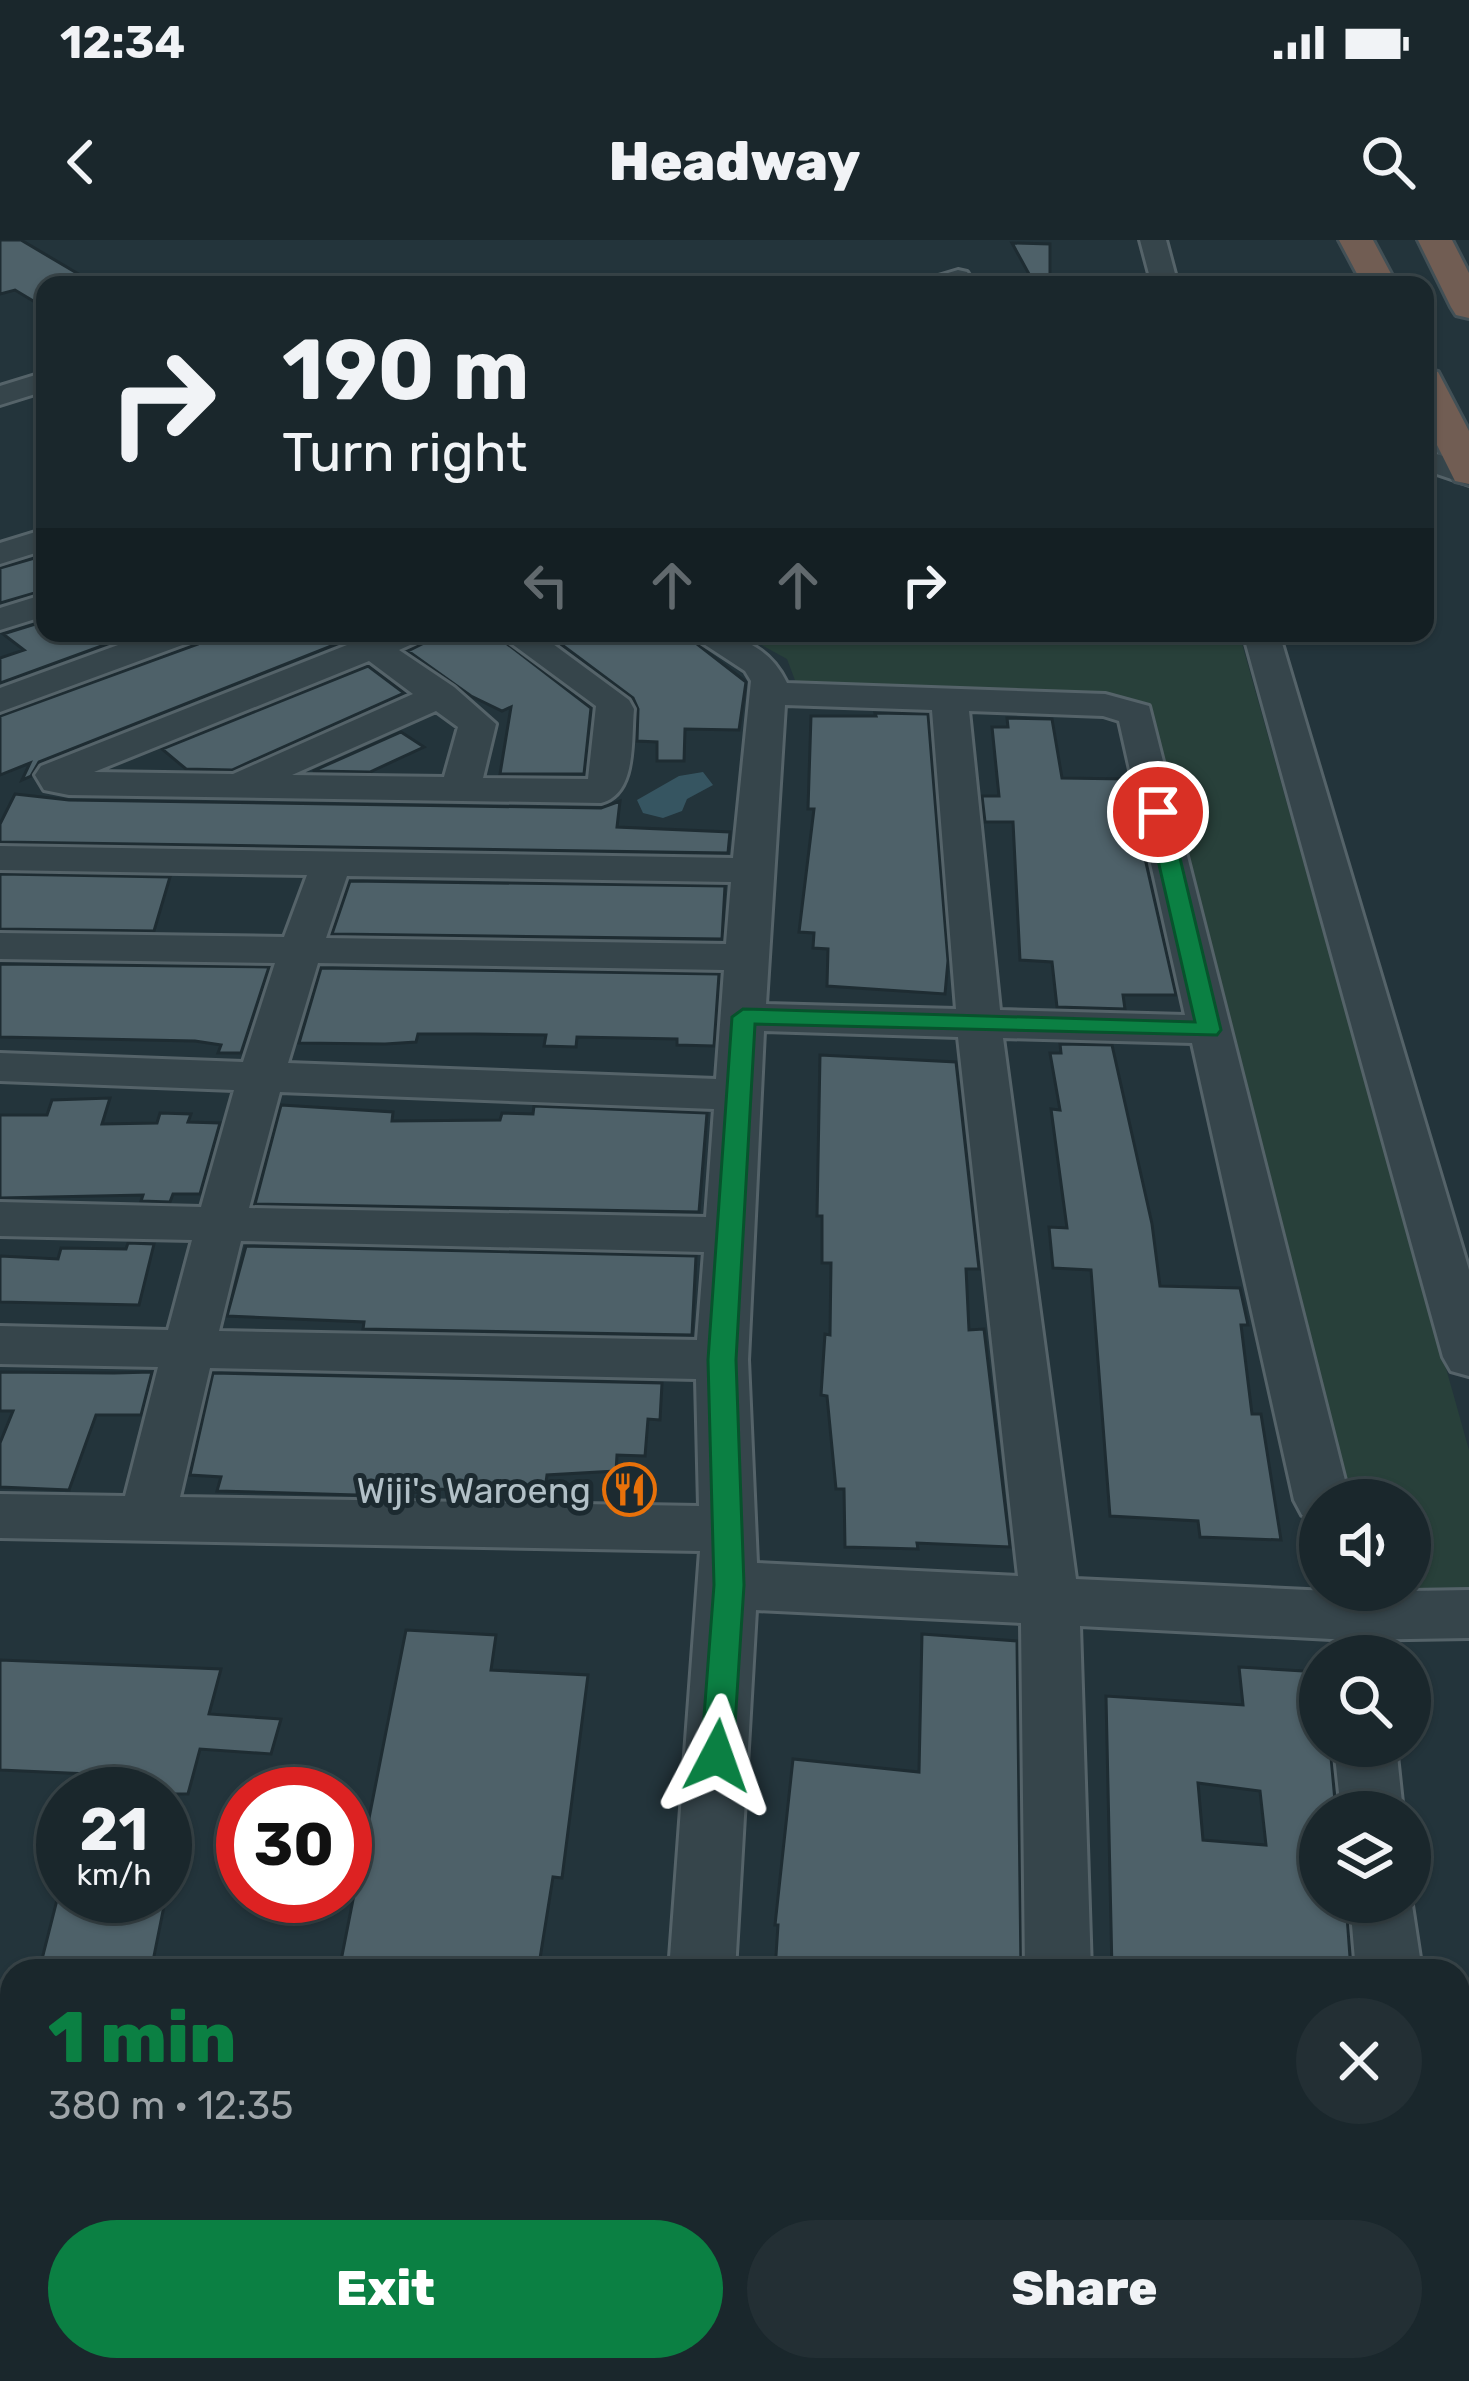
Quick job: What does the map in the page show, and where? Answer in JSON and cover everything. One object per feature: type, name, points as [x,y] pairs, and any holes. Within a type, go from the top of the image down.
[{"type":"highway","points":[[1356,240],[1372,276]]},
{"type":"highway","points":[[1435,240],[1469,308]]},
{"type":"highway","points":[[1434,399],[1469,474]]},
{"type":"street","points":[[1153,240],[1163,276]]},
{"type":"street","points":[[0,396],[36,385]]},
{"type":"street","points":[[1434,461],[1469,474]]},
{"type":"street","points":[[0,554],[36,542]]},
{"type":"street","points":[[0,620],[36,607]]},
{"type":"street","points":[[0,701],[160,642]]},
{"type":"street","points":[[357,642],[54,775],[58,782],[69,783],[602,791],[607,784],[616,709],[611,700],[528,642]]},
{"type":"street","points":[[365,642],[471,718],[478,730],[460,791]]},
{"type":"street","points":[[703,1959],[727,1557],[722,1360],[752,870],[769,693],[767,674],[759,664],[721,642]]},
{"type":"street","points":[[1264,642],[1469,1357]]},
{"type":"street","points":[[769,693],[1105,705],[1136,714],[1317,1479]]},
{"type":"street","points":[[236,785],[441,695]]},
{"type":"street","points":[[949,699],[979,1023],[1050,1602],[1058,1959]]},
{"type":"street","points":[[0,858],[752,870]]},
{"type":"street","points":[[154,944],[193,861]]},
{"type":"street","points":[[147,1519],[221,1222],[299,950],[332,861]]},
{"type":"street","points":[[0,946],[154,944],[747,957]]},
{"type":"street","points":[[743,1017],[1209,1030]]},
{"type":"street","points":[[0,1066],[739,1095]]},
{"type":"street","points":[[0,1219],[730,1235]]},
{"type":"street","points":[[0,1345],[722,1360]]},
{"type":"street","points":[[0,1516],[147,1519],[727,1557],[1050,1602],[1350,1621],[1469,1614]]},
{"type":"street","points":[[1384,1923],[1388,1959]]},
{"type":"green space","points":[[756,642],[1242,642],[1469,1450],[1469,1591],[1431,1592],[1431,1479],[1335,1479],[1147,702],[796,683],[787,659]]},
{"type":"water","points":[[703,772],[713,785],[687,799],[682,811],[663,818],[643,813],[637,800],[679,776]]},
{"type":"building","points":[[0,240],[21,240],[82,276],[36,276],[36,303],[15,290],[0,294]]},
{"type":"building","points":[[1012,243],[1050,244],[1050,276],[1030,276]]},
{"type":"building","points":[[36,558],[36,593],[0,603],[0,568]]},
{"type":"building","points":[[36,624],[36,642],[113,642],[0,683],[0,658],[24,650],[3,634]]},
{"type":"building","points":[[426,642],[505,642],[591,708],[584,774],[500,774],[511,707],[502,711],[471,696],[408,651]]},
{"type":"building","points":[[558,642],[695,642],[746,682],[739,730],[685,729],[684,761],[657,761],[657,742],[637,741],[638,709],[633,698]]},
{"type":"building","points":[[339,643],[39,762],[31,776],[22,780],[30,763],[0,775],[0,716],[198,644]]},
{"type":"building","points":[[368,666],[404,693],[232,770],[186,769],[162,749]]},
{"type":"building","points":[[928,714],[948,961],[945,994],[827,986],[828,949],[813,948],[814,933],[799,932],[814,809],[808,809],[811,716]]},
{"type":"building","points":[[1007,718],[1052,719],[1062,778],[1127,779],[1176,995],[1123,995],[1125,1009],[1057,1007],[1052,962],[1020,960],[1013,822],[985,822],[982,796],[999,796],[992,727],[1008,727]]},
{"type":"building","points":[[401,732],[424,747],[370,772],[313,771]]},
{"type":"building","points":[[15,794],[69,800],[601,808],[620,801],[617,827],[730,832],[728,853],[0,842],[0,824]]},
{"type":"building","points":[[0,874],[170,877],[154,931],[0,929]]},
{"type":"building","points":[[350,881],[725,886],[722,939],[332,934]]},
{"type":"building","points":[[0,964],[269,967],[241,1053],[218,1053],[221,1045],[195,1041],[0,1037]]},
{"type":"building","points":[[321,968],[719,974],[714,1046],[677,1045],[677,1039],[577,1037],[576,1047],[544,1046],[546,1035],[476,1034],[418,1034],[416,1042],[385,1044],[299,1043]]},
{"type":"building","points":[[1060,1044],[1112,1045],[1152,1224],[1160,1286],[1240,1288],[1248,1325],[1241,1325],[1252,1414],[1261,1414],[1281,1540],[1200,1537],[1198,1521],[1110,1516],[1091,1270],[1053,1268],[1049,1227],[1067,1228],[1051,1109],[1060,1110],[1050,1053],[1061,1053]]},
{"type":"building","points":[[820,1055],[956,1062],[979,1269],[966,1269],[969,1330],[984,1329],[1010,1547],[917,1543],[918,1549],[845,1547],[844,1489],[836,1489],[827,1396],[821,1395],[825,1334],[830,1335],[831,1263],[822,1263],[822,1216],[817,1216]]},
{"type":"building","points":[[110,1098],[102,1124],[157,1123],[160,1113],[191,1114],[188,1122],[220,1123],[200,1194],[173,1194],[170,1202],[141,1201],[143,1195],[0,1198],[0,1115],[47,1115],[52,1100]]},
{"type":"building","points":[[281,1105],[393,1112],[392,1121],[500,1120],[502,1113],[533,1114],[534,1106],[707,1113],[699,1212],[255,1204]]},
{"type":"building","points":[[128,1243],[154,1244],[139,1305],[0,1302],[0,1256],[58,1259],[61,1248],[126,1249]]},
{"type":"building","points":[[246,1246],[696,1256],[692,1335],[363,1329],[364,1322],[227,1316]]},
{"type":"building","points":[[0,1372],[152,1372],[141,1415],[96,1415],[69,1490],[0,1487],[0,1443],[13,1411],[0,1411]]},
{"type":"building","points":[[213,1373],[662,1383],[660,1420],[648,1419],[645,1456],[617,1455],[616,1471],[547,1475],[544,1497],[440,1489],[439,1494],[358,1489],[357,1495],[217,1491],[221,1477],[190,1475]]},
{"type":"building","points":[[406,1630],[496,1635],[491,1670],[588,1675],[562,1878],[553,1877],[540,1959],[341,1959],[348,1923],[372,1923],[372,1803]]},
{"type":"building","points":[[922,1634],[1017,1641],[1021,1959],[776,1959],[775,1925],[793,1759],[919,1772]]},
{"type":"building","points":[[0,1660],[221,1669],[209,1714],[281,1719],[271,1754],[200,1749],[192,1779],[192,1767],[0,1770]]},
{"type":"building","points":[[1239,1667],[1299,1671],[1299,1767],[1332,1767],[1334,1791],[1299,1791],[1299,1923],[1348,1923],[1350,1959],[1112,1959],[1106,1696],[1243,1705]],"holes":[[[1198,1783],[1260,1791],[1266,1845],[1203,1840]]]},
{"type":"building","points":[[51,1923],[161,1923],[153,1959],[42,1959]]},
{"type":"place","name":"Wiji's Waroeng","points":[[630,1490]]},
{"type":"route","points":[[717,1756],[729,1585],[722,1360],[743,1017],[1209,1030],[1158,812]]}]
